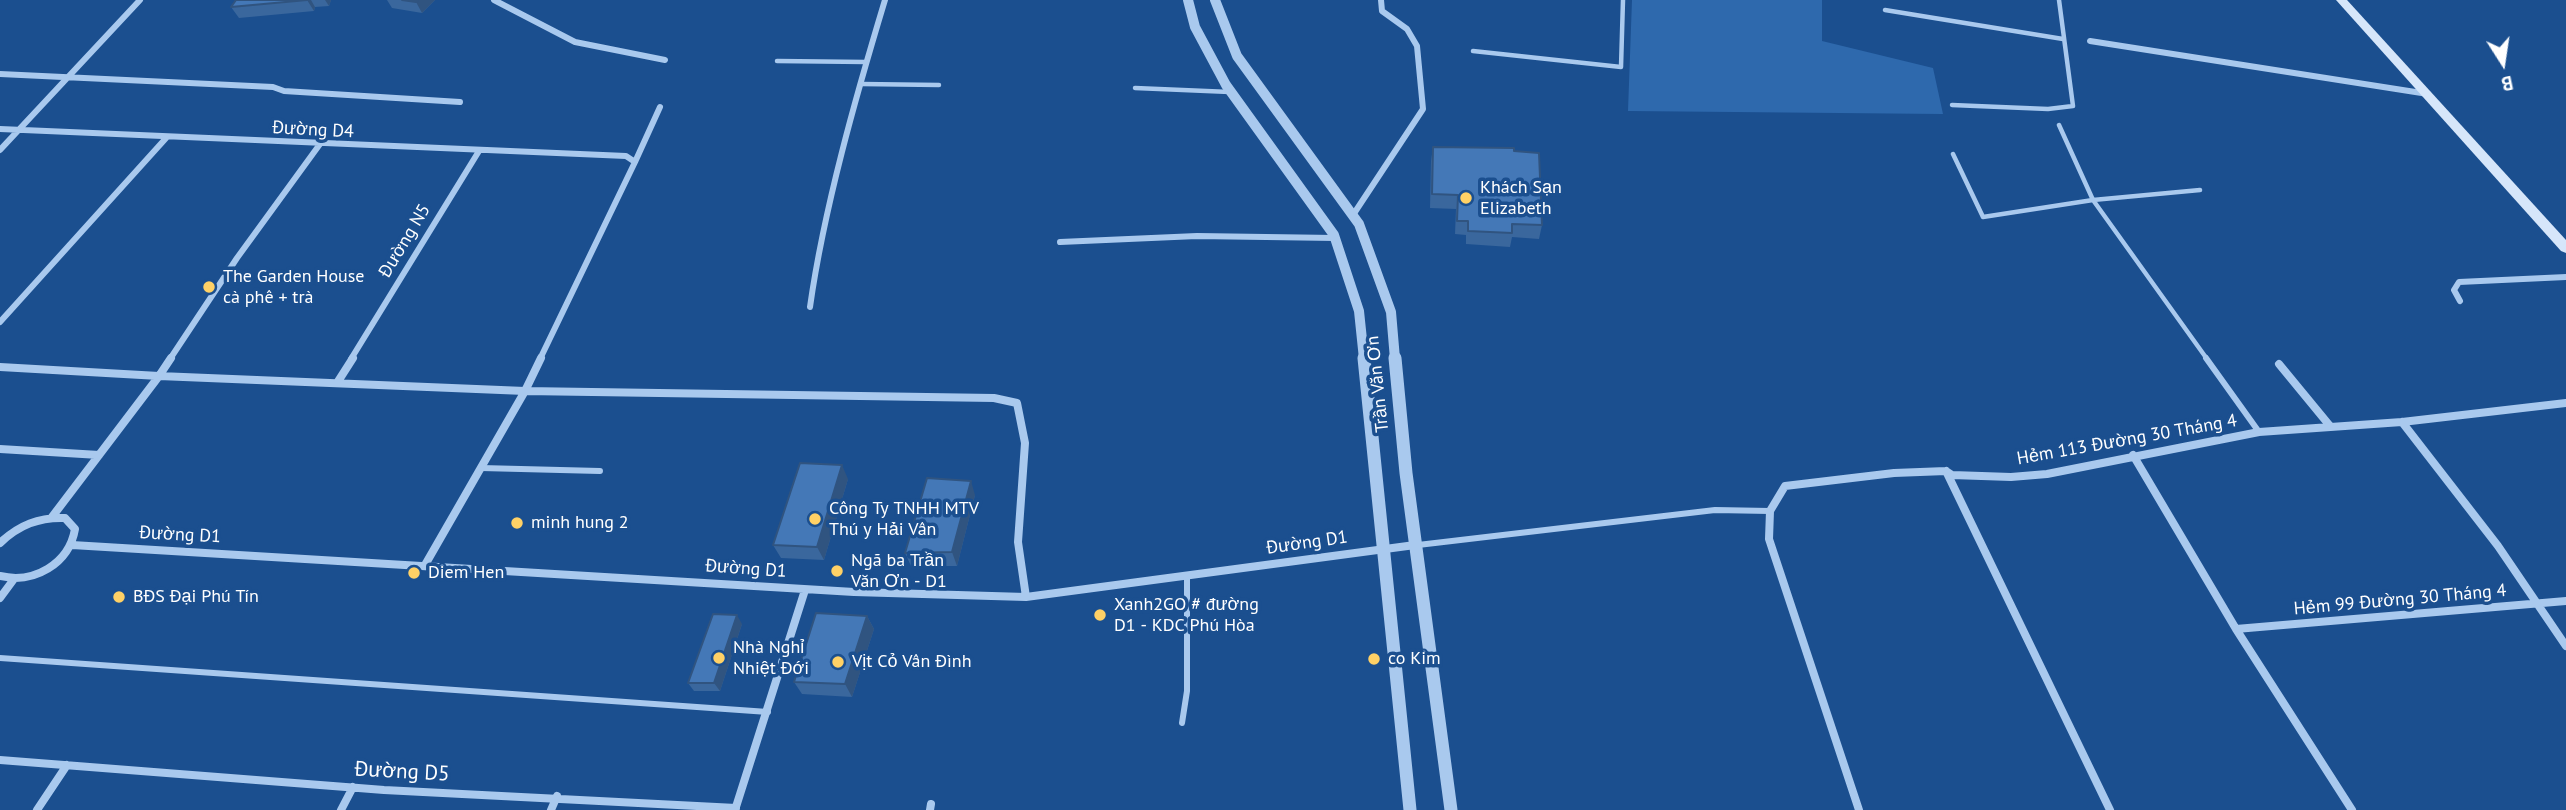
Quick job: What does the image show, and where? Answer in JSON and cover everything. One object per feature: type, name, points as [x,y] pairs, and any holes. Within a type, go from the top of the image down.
[{"type":"main road","points":[[2342,0],[2566,248]]},
{"type":"street","points":[[0,150],[140,0]]},
{"type":"street","points":[[494,0],[575,42],[665,61]]},
{"type":"street","points":[[810,307],[815,271],[866,62],[884,0]]},
{"type":"street","name":"Trần Văn Ơn","points":[[1188,0],[1200,40],[1335,238],[1362,328],[1381,550],[1410,810]]},
{"type":"street","name":"Trần Văn Ơn","points":[[1215,0],[1237,56],[1353,215],[1375,261],[1391,312],[1415,545],[1451,810]]},
{"type":"street","points":[[1353,215],[1423,109],[1417,46],[1407,29],[1381,11],[1381,0]]},
{"type":"street","points":[[2090,41],[2429,94]]},
{"type":"street","points":[[0,74],[273,87],[284,91],[460,102]]},
{"type":"street","points":[[425,565],[525,391],[660,107]]},
{"type":"street","name":"Đường D4","points":[[0,129],[626,156],[635,162]]},
{"type":"street","points":[[0,322],[167,137]]},
{"type":"street","points":[[0,542],[26,524],[52,516],[159,376],[237,258],[320,144]]},
{"type":"street","name":"Đường N5","points":[[337,383],[478,151]]},
{"type":"street","points":[[1060,242],[1184,236],[1335,238]]},
{"type":"street","points":[[2460,301],[2455,290],[2459,282],[2519,277],[2566,277]]},
{"type":"street","points":[[2279,364],[2330,426]]},
{"type":"street","points":[[0,367],[525,391],[994,398],[1017,403],[1025,443],[1018,542],[1026,597]]},
{"type":"street","name":"Hẻm 113 Đường 30 Tháng 4","points":[[1770,511],[1785,486],[1894,473],[1946,471],[1952,475],[2011,477],[2047,474],[2259,432],[2402,422],[2566,403]]},
{"type":"street","points":[[2402,422],[2498,546],[2566,646]]},
{"type":"street","points":[[0,450],[99,455]]},
{"type":"street","points":[[2133,455],[2236,629],[2353,810]]},
{"type":"street","points":[[1946,471],[2110,810]]},
{"type":"street","points":[[1770,511],[1769,539],[1859,810]]},
{"type":"street","points":[[0,576],[14,579],[43,571],[72,545],[75,536],[73,524],[52,516]]},
{"type":"street","name":"Đường D1","points":[[72,545],[611,575],[805,590],[1026,597],[1415,545]]},
{"type":"street","points":[[0,598],[14,579]]},
{"type":"street","points":[[736,809],[805,590]]},
{"type":"street","name":"Hẻm 99 Đường 30 Tháng 4","points":[[2236,629],[2566,601]]},
{"type":"street","name":"Đường D5","points":[[0,760],[352,788],[557,796],[736,809]]},
{"type":"street","points":[[37,810],[67,765]]},
{"type":"street","points":[[341,810],[352,788]]},
{"type":"street","points":[[551,810],[557,796]]},
{"type":"lane","points":[[1473,51],[1621,67],[1623,0]]},
{"type":"lane","points":[[1952,106],[2048,109],[2073,106],[2059,0]]},
{"type":"lane","points":[[1885,10],[2063,39]]},
{"type":"lane","points":[[777,61],[866,62]]},
{"type":"lane","points":[[861,84],[939,85]]},
{"type":"lane","points":[[1135,88],[1233,92]]},
{"type":"lane","points":[[2059,125],[2093,200],[2259,432]]},
{"type":"lane","points":[[1953,154],[1983,217],[2045,205],[2200,190]]},
{"type":"lane","points":[[481,468],[600,471]]},
{"type":"lane","points":[[1415,545],[1715,510],[1770,511]]},
{"type":"lane","points":[[1182,723],[1187,691],[1187,575]]},
{"type":"lane","points":[[0,658],[768,712]]},
{"type":"shaded area","points":[[1632,0],[1822,0],[1822,41],[1933,68],[1943,114],[1628,111]]},
{"type":"building","points":[[236,0],[307,0],[231,7]]},
{"type":"building","points":[[1433,147],[1514,148],[1514,151],[1539,153],[1542,225],[1512,224],[1512,233],[1468,231],[1468,221],[1457,221],[1458,195],[1432,194]]},
{"type":"building","name":"Công Ty TNHH MTV Thú y Hải Vân","points":[[800,463],[842,465],[817,547],[773,545]]},
{"type":"building","points":[[927,478],[971,481],[952,552],[905,553]]},
{"type":"building","name":"Vịt Cỏ Vân Đình","points":[[816,613],[867,616],[845,684],[794,682]]},
{"type":"building","points":[[713,614],[737,615],[714,683],[688,683]]},
{"type":"place","name":"Khách Sạn Elizabeth","points":[[1466,198]]},
{"type":"place","name":"The Garden House cà phê + trà","points":[[209,287]]},
{"type":"place","name":"Công Ty TNHH MTV Thú y Hải Vân","points":[[815,519]]},
{"type":"place","name":"minh hung 2","points":[[517,523]]},
{"type":"place","name":"Ngã ba Trần Văn Ơn - D1","points":[[837,571]]},
{"type":"place","name":"Diem Hen","points":[[414,573]]},
{"type":"place","name":"BĐS Đại Phú Tín","points":[[119,597]]},
{"type":"place","name":"Xanh2GO # đường D1 - KDC Phú Hòa","points":[[1100,615]]},
{"type":"place","name":"Nhà Nghỉ Nhiệt Đới","points":[[719,658]]},
{"type":"place","name":"co Kim","points":[[1374,659]]},
{"type":"place","name":"Vịt Cỏ Vân Đình","points":[[838,662]]}]
